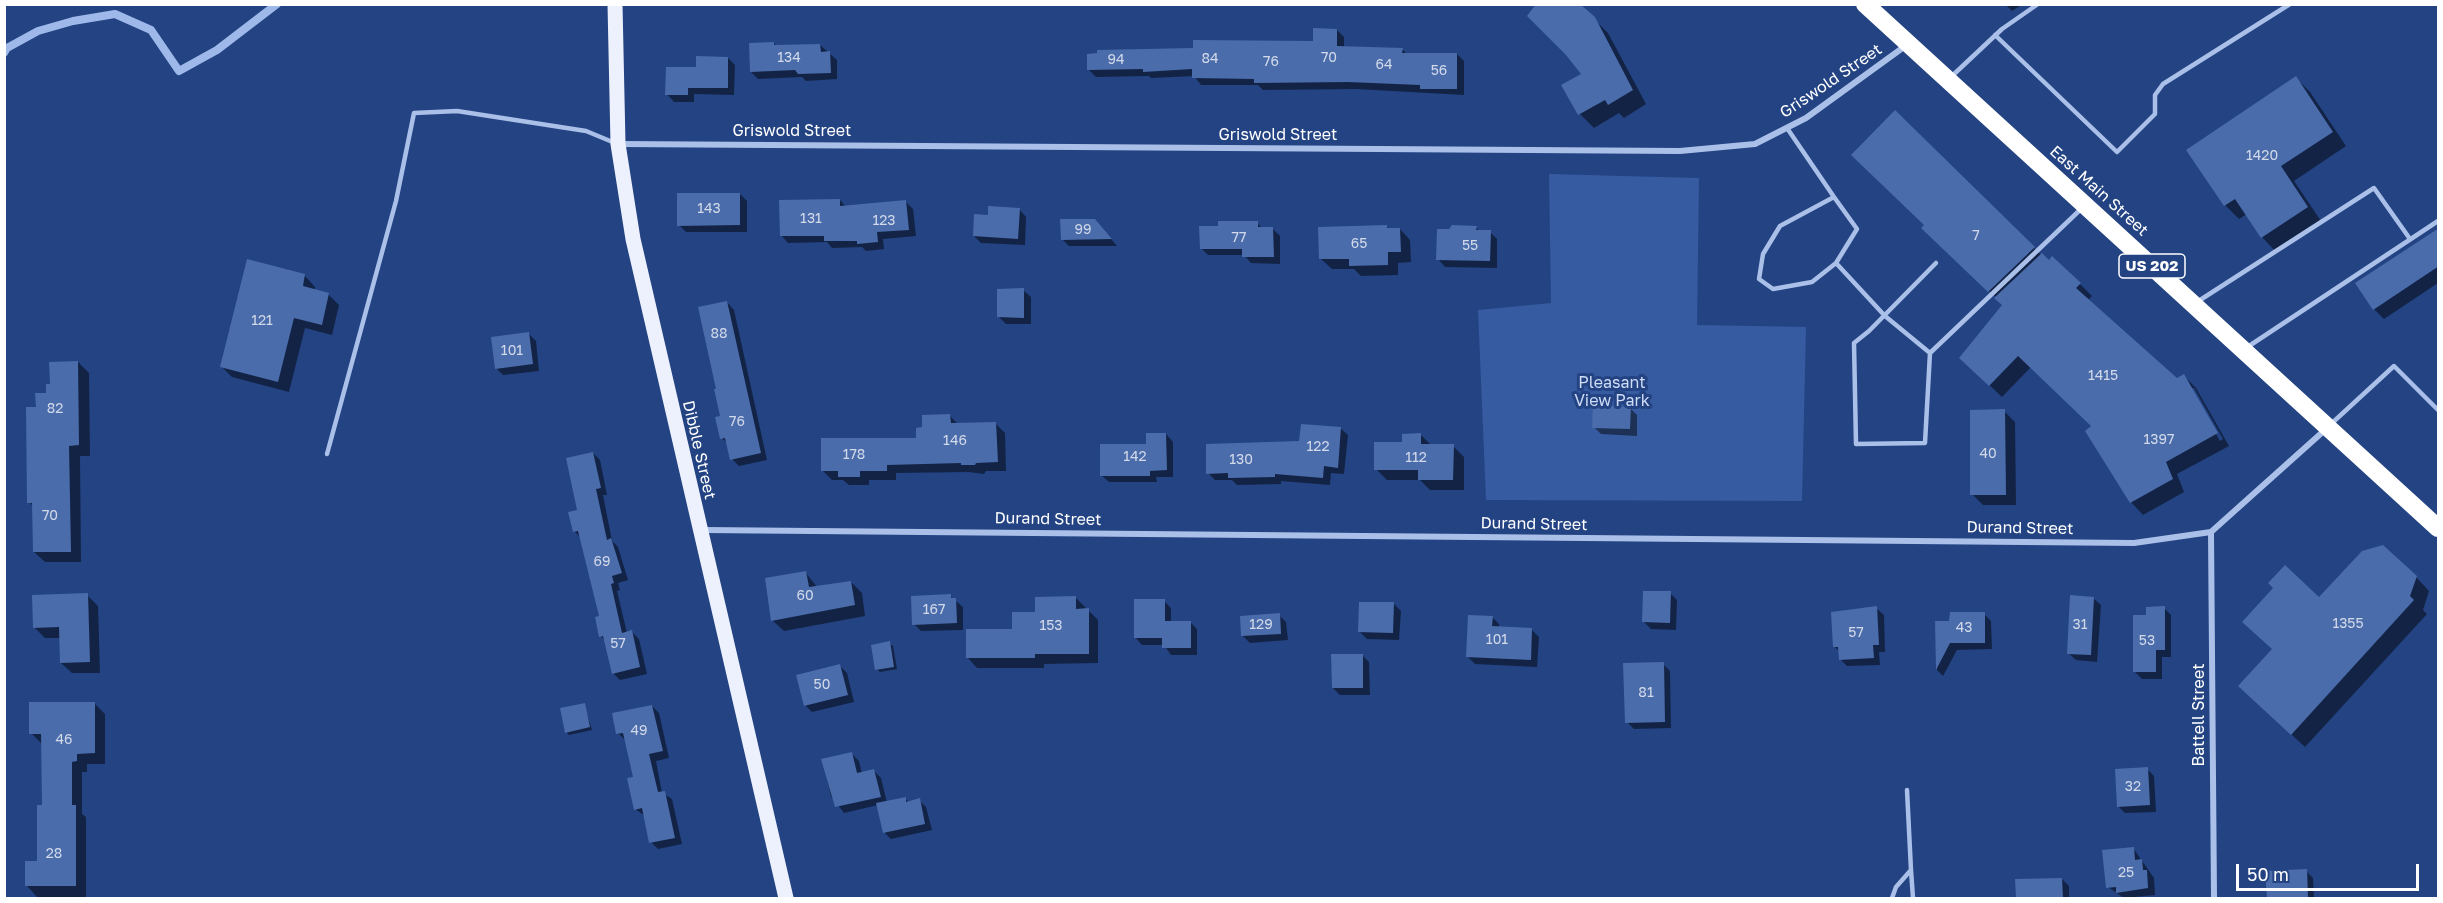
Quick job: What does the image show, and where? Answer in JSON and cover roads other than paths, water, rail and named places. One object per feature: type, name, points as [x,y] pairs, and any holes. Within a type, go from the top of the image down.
[{"type":"highway","name":"East Main Street","points":[[1865,4],[2439,528]]},
{"type":"main road","name":"Dibble Street","points":[[615,4],[618,144],[633,239],[698,530],[786,898]]},
{"type":"street","name":"Griswold Street","points":[[618,144],[1680,151],[1755,144],[1806,118],[1908,44]]},
{"type":"street","points":[[2211,532],[2329,427]]},
{"type":"street","name":"Durand Street","points":[[698,530],[2134,543],[2211,532]]},
{"type":"street","name":"Battell Street","points":[[2211,532],[2214,898]]},
{"type":"lane","points":[[1948,80],[1995,35],[2038,4]]},
{"type":"lane","points":[[1995,35],[2117,152],[2155,114],[2155,95],[2163,84],[2290,4]]},
{"type":"lane","points":[[327,454],[396,201],[414,112],[457,111],[586,131],[618,144]]},
{"type":"lane","points":[[1786,128],[1857,229],[1836,263],[1812,282],[1773,289],[1758,279],[1763,254],[1780,226],[1834,197]]},
{"type":"lane","points":[[2194,304],[2374,188],[2410,239]]},
{"type":"lane","points":[[1936,263],[1885,316],[1854,343],[1856,444],[1925,443],[1930,353],[2085,205]]},
{"type":"lane","points":[[2244,349],[2439,220]]},
{"type":"lane","points":[[1836,263],[1885,316],[1930,353]]},
{"type":"lane","points":[[2329,427],[2394,366],[2439,410]]},
{"type":"lane","points":[[1907,790],[1913,898]]},
{"type":"lane","points":[[1892,898],[1896,887],[1911,870]]},
{"type":"waterway","points":[[4,53],[7,48],[38,31],[73,21],[115,14],[151,30],[179,71],[217,50],[277,4]]},
{"type":"park label","name":"Pleasant View Park","points":[[1612,392]]}]
